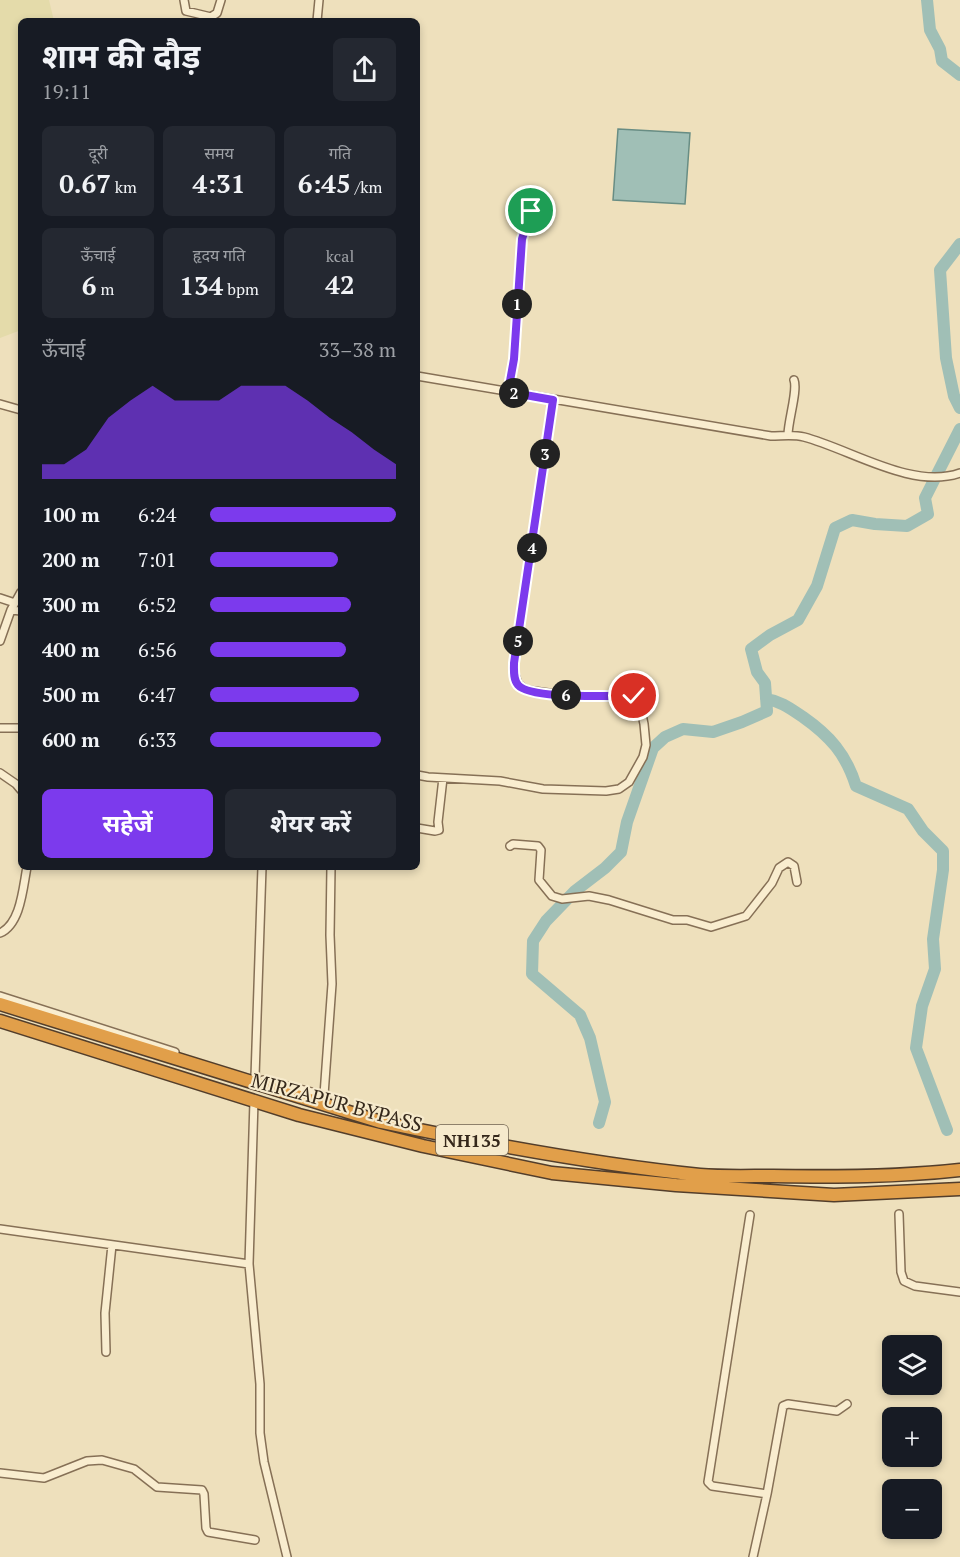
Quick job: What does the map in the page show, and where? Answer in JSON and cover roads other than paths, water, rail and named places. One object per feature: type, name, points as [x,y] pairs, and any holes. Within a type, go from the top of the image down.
[{"type":"highway","name":"NH135","points":[[0,1004],[381,1122],[463,1138],[702,1175],[814,1177],[960,1170]]},
{"type":"highway","name":"MIRZAPUR BYPASS","points":[[0,1021],[299,1114],[423,1146],[552,1173],[675,1185],[834,1195],[960,1190]]},
{"type":"street","points":[[184,0],[186,11],[211,17],[217,13],[221,0]]},
{"type":"street","points":[[317,18],[319,0]]},
{"type":"street","points":[[508,392],[514,359],[522,239],[531,211]]},
{"type":"street","points":[[420,377],[771,435],[806,437],[909,473],[941,478],[960,473]]},
{"type":"street","points":[[788,435],[788,421],[797,387],[794,380]]},
{"type":"street","points":[[420,775],[500,781],[543,789],[614,791],[629,782],[643,757],[646,744],[644,724],[639,701],[636,698],[571,696],[526,690],[518,684],[515,678],[514,663],[553,400]]},
{"type":"street","points":[[0,404],[18,409]]},
{"type":"street","points":[[0,641],[18,597]]},
{"type":"street","points":[[0,598],[18,609]]},
{"type":"street","points":[[0,728],[18,728]]},
{"type":"street","points":[[0,773],[18,786]]},
{"type":"street","points":[[420,828],[440,830],[438,822],[442,778]]},
{"type":"street","points":[[510,846],[513,844],[538,846],[541,850],[539,880],[552,896],[562,899],[589,896],[673,920],[687,920],[711,927],[746,916],[772,883],[779,868],[788,862],[794,866],[797,882]]},
{"type":"street","points":[[0,933],[10,926],[16,913],[26,870]]},
{"type":"street","points":[[255,1077],[262,870]]},
{"type":"street","points":[[0,996],[255,1077],[324,1095],[332,984],[331,870]]},
{"type":"street","points":[[254,1101],[249,1264],[260,1384],[261,1446],[287,1557]]},
{"type":"street","points":[[899,1214],[901,1272],[904,1281],[915,1286],[960,1292]]},
{"type":"street","points":[[750,1215],[708,1482],[712,1486],[767,1494]]},
{"type":"street","points":[[0,1229],[249,1264]]},
{"type":"street","points":[[106,1352],[105,1312],[112,1245]]},
{"type":"street","points":[[753,1557],[783,1406],[788,1404],[837,1411],[847,1404]]},
{"type":"street","points":[[0,1473],[44,1478],[87,1461],[102,1460],[134,1469],[157,1486],[202,1490],[208,1532],[255,1540]]},
{"type":"water","points":[[618,129],[690,133],[685,204],[613,200]]},
{"type":"waterway","points":[[927,0],[930,30],[940,49],[942,61],[960,75]]},
{"type":"waterway","points":[[960,244],[940,270],[946,358],[954,396],[960,408]]},
{"type":"waterway","points":[[599,1123],[605,1102],[590,1038],[580,1015],[532,974],[533,941],[546,921],[575,891],[605,868],[621,852],[627,822],[653,748],[665,737],[683,729],[713,732],[767,711],[765,683],[757,672],[751,649],[770,635],[798,620],[817,586],[835,528],[852,520],[907,526],[928,514],[925,498],[960,429]]},
{"type":"waterway","points":[[766,699],[786,706],[821,731],[842,755],[856,786],[908,809],[923,831],[943,851],[943,870],[933,939],[935,969],[922,1006],[916,1048],[947,1130]]}]
